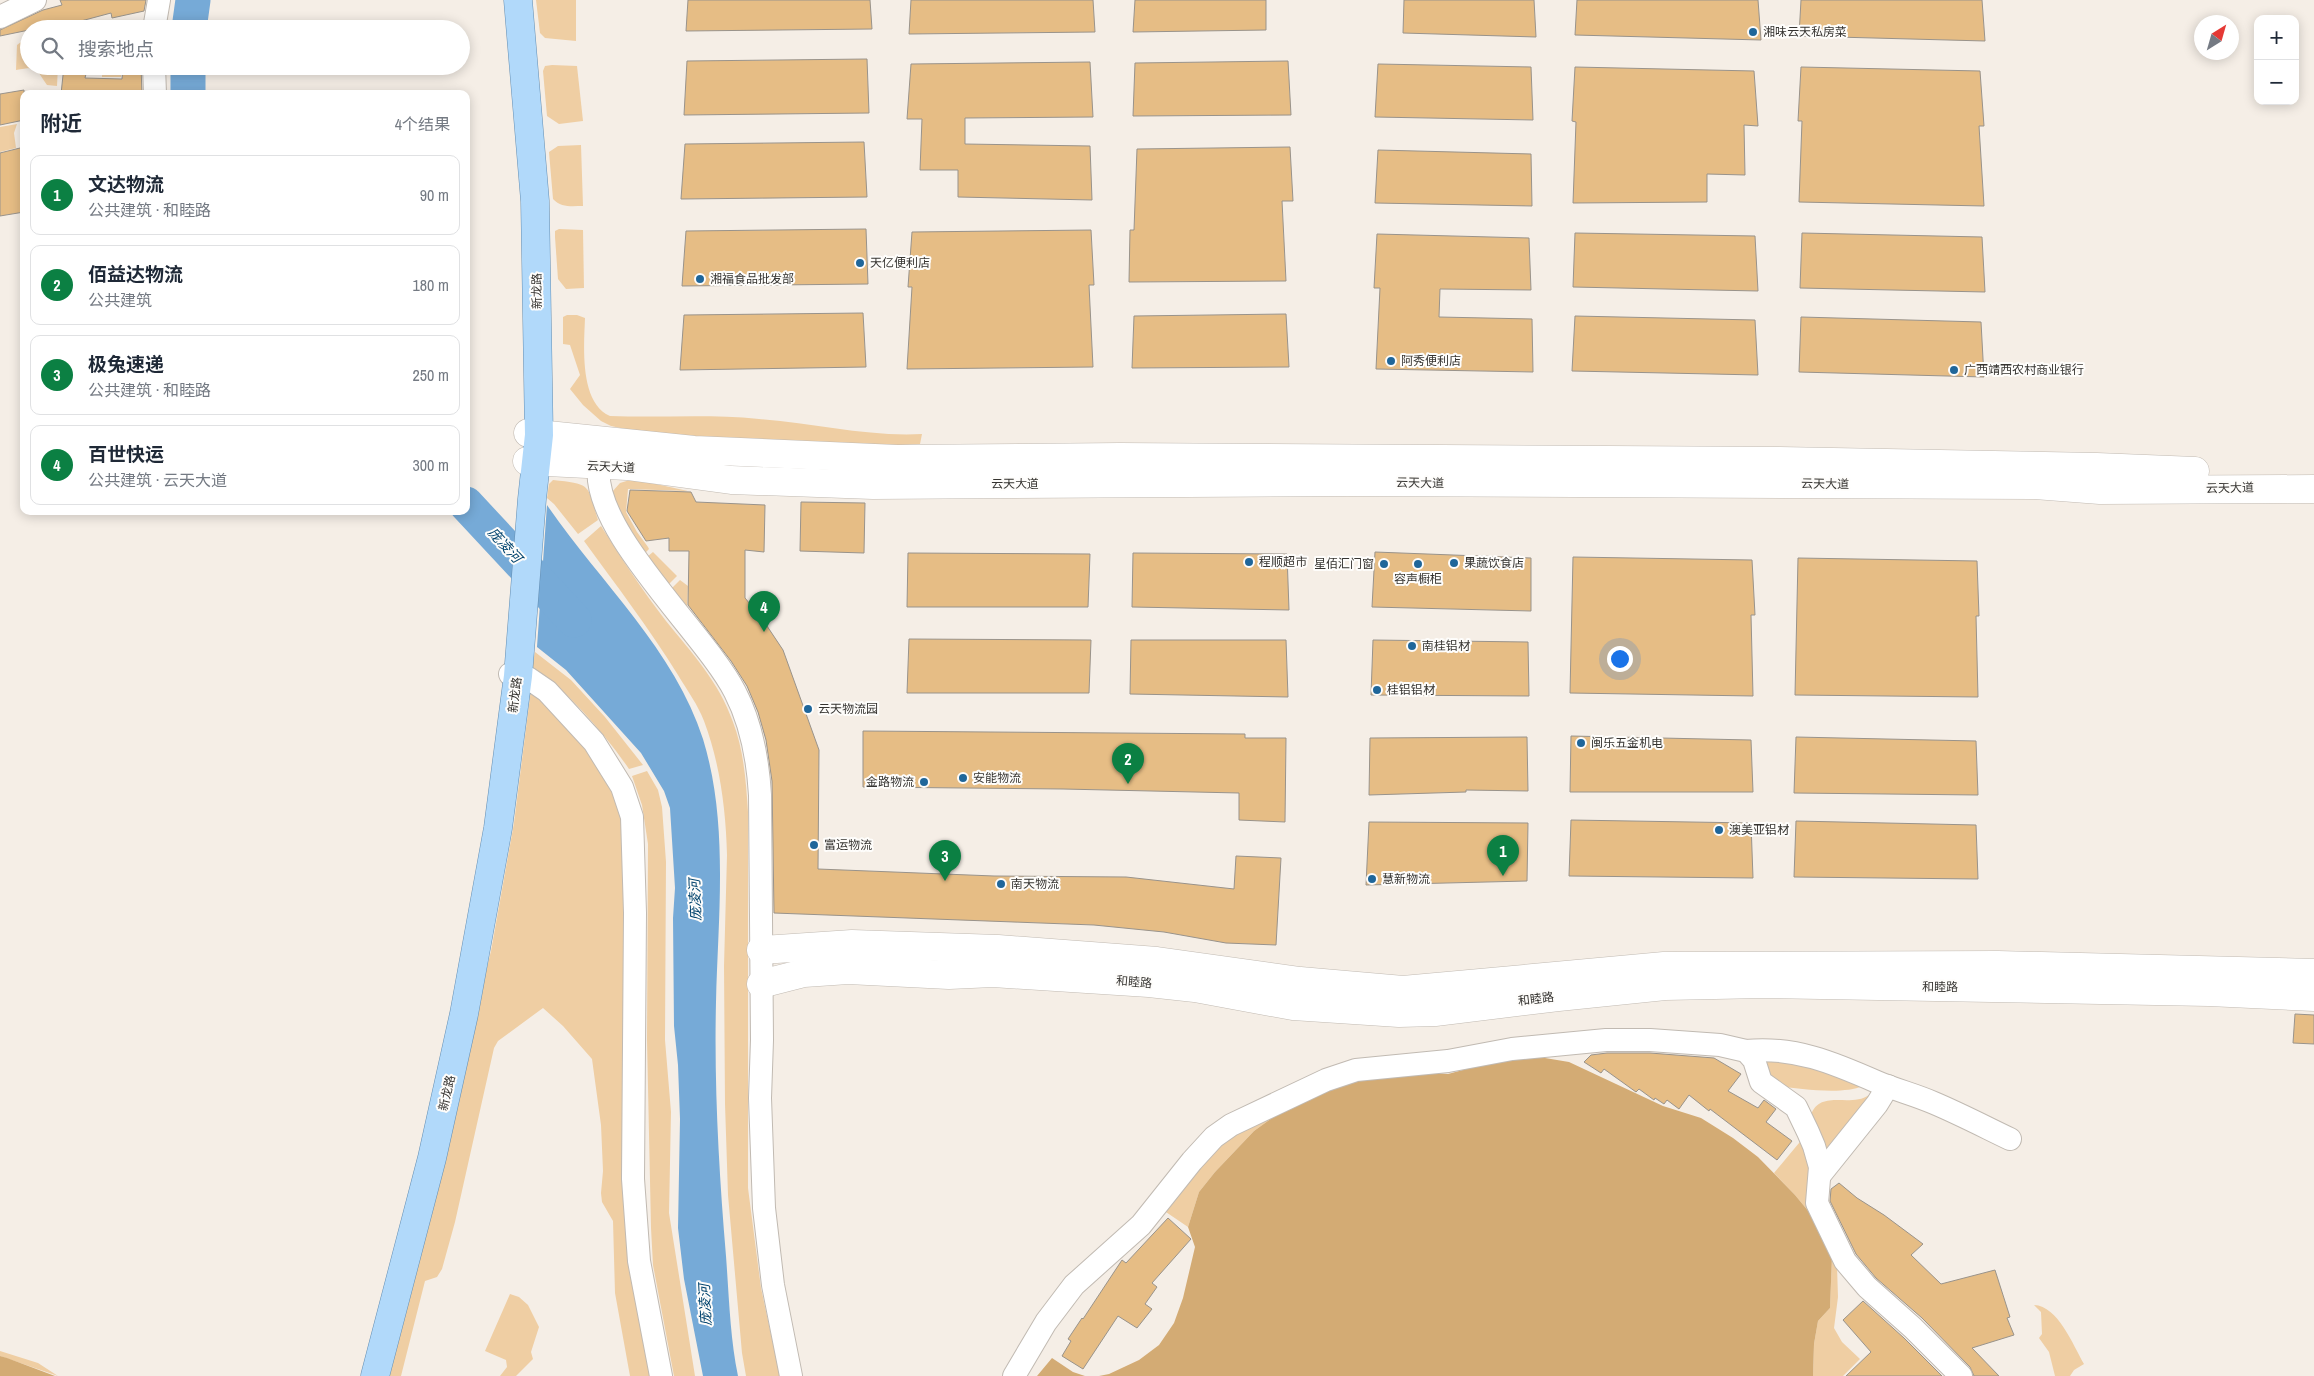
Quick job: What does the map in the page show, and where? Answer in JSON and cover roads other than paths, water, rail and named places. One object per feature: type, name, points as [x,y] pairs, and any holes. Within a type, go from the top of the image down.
[{"type":"main road","name":"新龙路","points":[[510,0],[524,140],[534,434]]},
{"type":"main road","name":"新龙路","points":[[375,1376],[432,1158],[464,1014],[498,828],[534,434],[535,202],[518,0]]},
{"type":"main road","name":"云天大道","points":[[534,434],[694,450],[897,459],[1149,457],[1780,461],[2097,467],[2247,474],[2314,473]]},
{"type":"main road","name":"云天大道","points":[[532,461],[627,466],[730,480],[873,485],[1347,482],[2035,485],[2100,490],[2314,489]]},
{"type":"main road","name":"新龙路","points":[[366,1376],[396,1273],[457,1011],[491,827],[514,668]]},
{"type":"main road","name":"和睦路","points":[[762,950],[852,944],[998,949],[1157,961],[1292,980],[1403,990],[1664,966],[1998,965],[2314,973]]},
{"type":"main road","name":"和睦路","points":[[761,984],[804,973],[848,970],[949,975],[1001,974],[1149,983],[1195,988],[1293,1006],[1399,1013],[1435,1012],[1558,996],[1684,986],[1819,985],[2210,992],[2314,997]]},
{"type":"street","points":[[0,17],[35,0]]},
{"type":"street","points":[[156,20],[159,0]]},
{"type":"street","points":[[154,75],[155,90]]},
{"type":"street","points":[[599,466],[598,477],[603,500],[617,528],[674,609],[710,651],[736,693],[758,774],[762,950],[761,1108],[764,1208],[773,1285],[791,1376]]},
{"type":"street","points":[[514,668],[547,691],[594,742],[622,787],[632,818],[635,913],[633,1179],[639,1261],[661,1376]]},
{"type":"street","points":[[1014,1376],[1046,1322],[1074,1285],[1141,1225],[1179,1175],[1214,1137],[1231,1125],[1271,1108],[1326,1080],[1356,1070],[1448,1061],[1512,1049],[1606,1040],[1698,1042],[1746,1051],[1774,1049],[1810,1055],[1841,1065],[1888,1086],[1934,1103],[2010,1139]]},
{"type":"street","points":[[1746,1051],[1754,1060],[1761,1082],[1796,1107],[1814,1146],[1820,1175]]},
{"type":"street","points":[[1888,1086],[1873,1109],[1820,1175],[1817,1184],[1817,1203],[1845,1261],[1867,1287],[1913,1328],[1961,1376]]},
{"type":"water","points":[[547,505],[634,617],[674,675],[690,706],[703,739],[711,771],[719,837],[720,870],[716,1002],[718,1129],[730,1316],[738,1376],[703,1376],[684,1279],[678,1228],[680,1119],[674,1026],[673,918],[675,888],[670,808],[664,791],[641,753],[566,670],[537,647]]},
{"type":"waterway","name":"庞凌河","points":[[190,20],[193,0]]},
{"type":"waterway","name":"庞凌河","points":[[188,75],[188,90]]},
{"type":"waterway","name":"庞凌河","points":[[470,508],[574,620]]},
{"type":"place","name":"湘味云天私房菜","points":[[1753,32]]},
{"type":"place","name":"天亿便利店","points":[[860,263]]},
{"type":"place","name":"湘福食品批发部","points":[[700,279]]},
{"type":"place","name":"阿秀便利店","points":[[1391,361]]},
{"type":"place","name":"广西靖西农村商业银行","points":[[1954,370]]},
{"type":"place","name":"程顺超市","points":[[1249,562]]},
{"type":"place","name":"果蔬饮食店","points":[[1454,563]]},
{"type":"place","name":"星佰汇门窗","points":[[1384,564]]},
{"type":"place","name":"容声橱柜","points":[[1418,564]]},
{"type":"place","name":"百世快运","points":[[764,632]]},
{"type":"place","name":"南桂铝材","points":[[1412,646]]},
{"type":"place","name":"桂铝铝材","points":[[1377,690]]},
{"type":"place","name":"云天物流园","points":[[808,709]]},
{"type":"place","name":"闽乐五金机电","points":[[1581,743]]},
{"type":"place","name":"安能物流","points":[[963,778]]},
{"type":"place","name":"金路物流","points":[[924,782]]},
{"type":"place","name":"佰益达物流","points":[[1128,784]]},
{"type":"place","name":"澳美亚铝材","points":[[1719,830]]},
{"type":"place","name":"富运物流","points":[[814,845]]},
{"type":"place","name":"文达物流","points":[[1503,876]]},
{"type":"place","name":"慧新物流","points":[[1372,879]]},
{"type":"place","name":"极兔速递","points":[[945,881]]},
{"type":"place","name":"南天物流","points":[[1001,884]]}]
